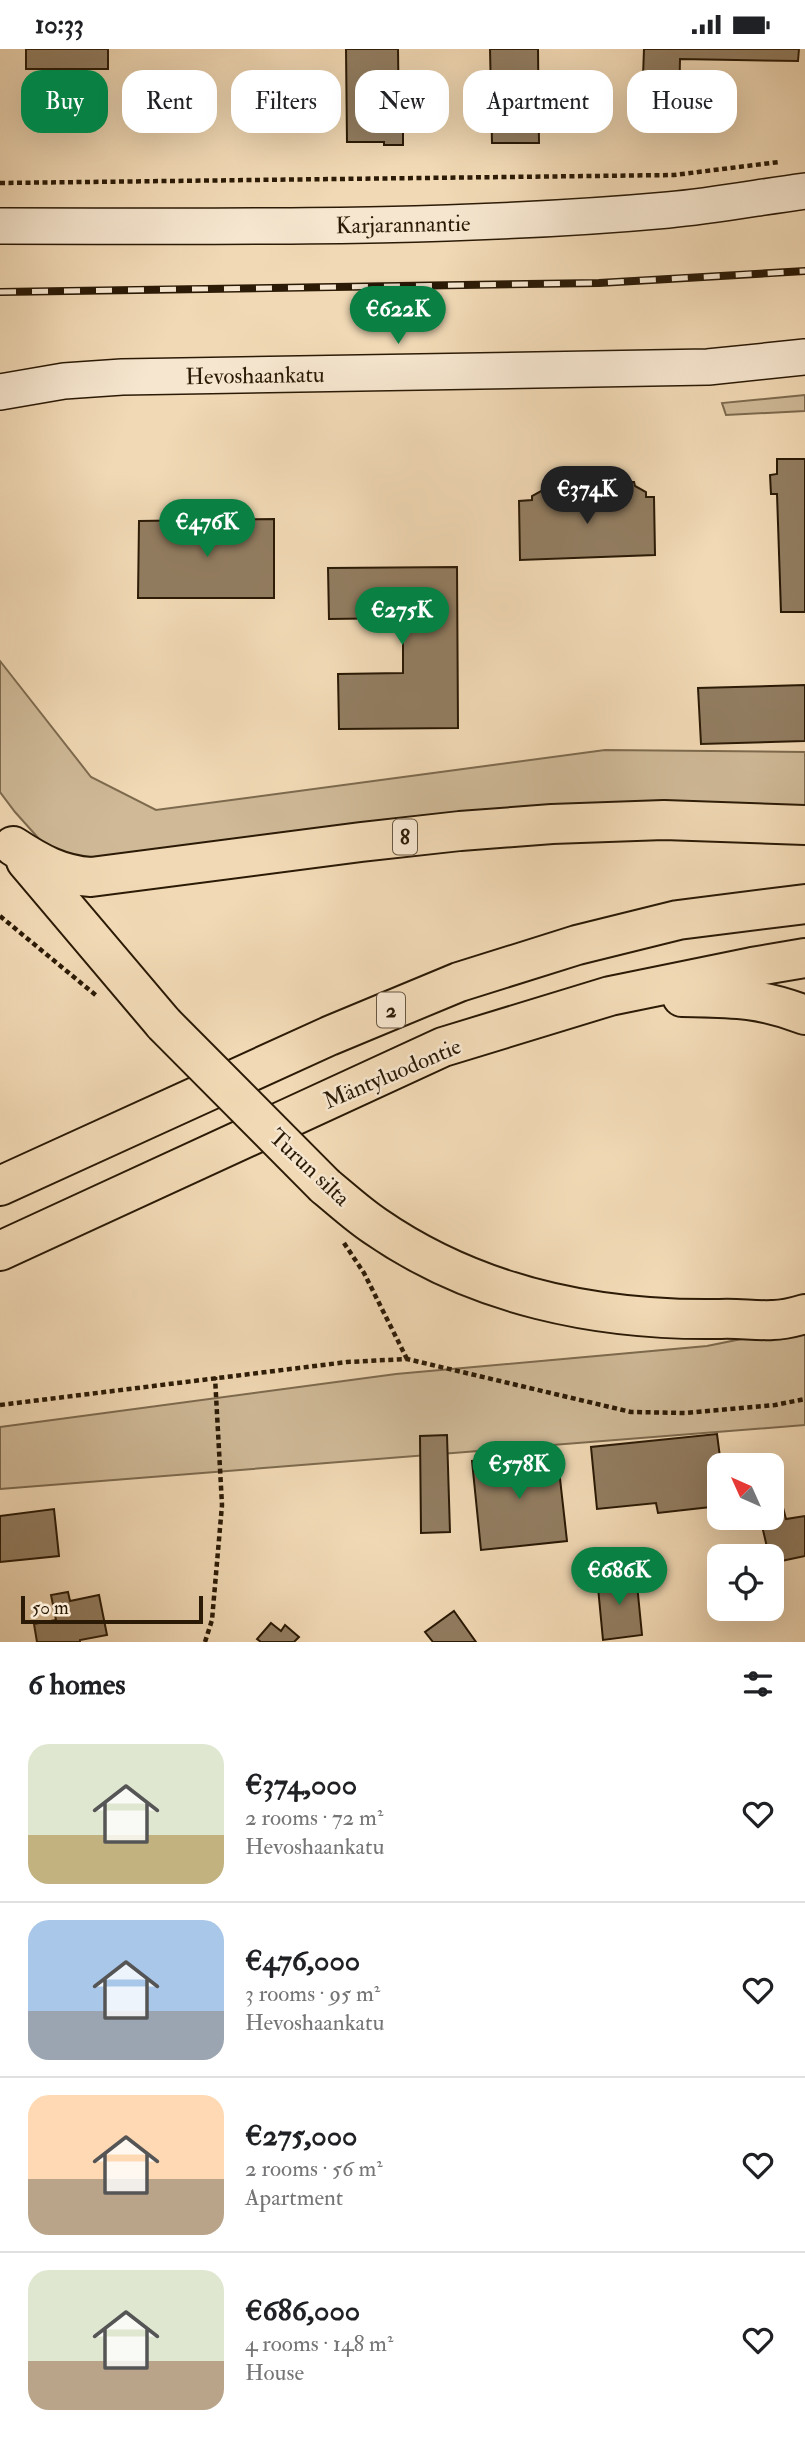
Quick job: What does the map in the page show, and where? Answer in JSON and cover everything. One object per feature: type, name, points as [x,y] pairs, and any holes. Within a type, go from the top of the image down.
[{"type":"highway","name":"8","points":[[7,838],[43,866],[70,875],[91,877],[361,842],[552,824],[664,820],[805,825]]},
{"type":"highway","name":"Turun silta","points":[[7,838],[164,1024],[325,1186],[374,1226],[414,1250],[486,1285],[565,1307],[624,1316],[727,1318]]},
{"type":"highway","name":"2","points":[[0,1186],[329,1036],[459,982],[578,945],[678,920],[805,904]]},
{"type":"highway","name":"Mäntyluodontie","points":[[0,1251],[443,1047],[610,996],[805,958]]},
{"type":"highway","points":[[610,996],[749,998],[805,1015]]},
{"type":"highway","points":[[727,1318],[805,1289]]},
{"type":"highway","name":"8","points":[[727,1318],[776,1320],[805,1314]]},
{"type":"main road","name":"Karjarannantie","points":[[0,226],[293,226],[513,222],[672,210],[797,176]]},
{"type":"main road","name":"Hevoshaankatu","points":[[0,392],[64,381],[122,377],[708,367],[805,357]]},
{"type":"path","points":[[0,183],[797,176]]},
{"type":"path","points":[[0,916],[107,1005]]},
{"type":"path","points":[[339,1236],[364,1273],[407,1359]]},
{"type":"path","points":[[0,1405],[347,1362],[407,1359],[631,1412],[685,1413],[775,1405],[805,1399]]},
{"type":"path","points":[[205,1642],[212,1620],[222,1505],[215,1377]]},
{"type":"shaded area","points":[[805,395],[805,411],[726,415],[722,403]]},
{"type":"shaded area","points":[[0,661],[91,777],[156,810],[605,750],[805,752],[805,810],[91,860],[49,850],[0,792]]},
{"type":"shaded area","points":[[805,1326],[805,1425],[0,1489],[0,1427],[396,1374],[707,1346]]},
{"type":"building","points":[[26,49],[108,49],[108,69],[26,69]]},
{"type":"building","points":[[346,49],[398,49],[398,70],[355,70],[355,133],[403,133],[403,145],[347,142]]},
{"type":"building","points":[[490,49],[538,49],[538,70],[490,70]]},
{"type":"building","points":[[644,49],[799,49],[798,61],[680,59],[680,70],[643,70]]},
{"type":"building","points":[[492,133],[539,133],[539,143],[492,143]]},
{"type":"building","points":[[777,459],[805,459],[805,612],[781,612],[777,494],[771,494],[770,475],[777,474]]},
{"type":"building","points":[[627,482],[634,482],[635,486],[646,492],[646,497],[654,497],[655,555],[520,560],[519,501],[532,500],[532,496],[545,489],[545,486],[551,485],[552,500],[577,499],[577,492],[595,491],[595,499],[627,498]]},
{"type":"building","points":[[274,519],[274,598],[138,598],[139,521]]},
{"type":"building","points":[[457,567],[458,728],[339,729],[338,674],[403,673],[403,618],[329,619],[328,568]]},
{"type":"building","points":[[805,685],[805,741],[701,744],[698,688]]},
{"type":"building","points":[[717,1434],[719,1453],[707,1453],[707,1507],[658,1513],[656,1503],[597,1509],[591,1447]]},
{"type":"building","points":[[447,1435],[450,1532],[421,1533],[420,1436]]},
{"type":"building","points":[[557,1452],[567,1541],[481,1550],[472,1461]]},
{"type":"building","points":[[54,1509],[59,1556],[0,1562],[0,1516]]},
{"type":"building","points":[[784,1511],[786,1519],[805,1516],[805,1556],[784,1560],[784,1544],[766,1544],[763,1530],[784,1530]]},
{"type":"building","points":[[636,1574],[642,1635],[603,1640],[597,1577]]},
{"type":"building","points":[[68,1592],[70,1601],[99,1595],[107,1635],[80,1642],[37,1642],[34,1624],[56,1620],[51,1595]]},
{"type":"building","points":[[454,1611],[476,1642],[433,1642],[425,1632]]},
{"type":"building","points":[[271,1623],[281,1631],[285,1625],[299,1637],[294,1642],[261,1642],[257,1639]]},
{"type":"railway","points":[[0,292],[599,283],[805,271]]}]
